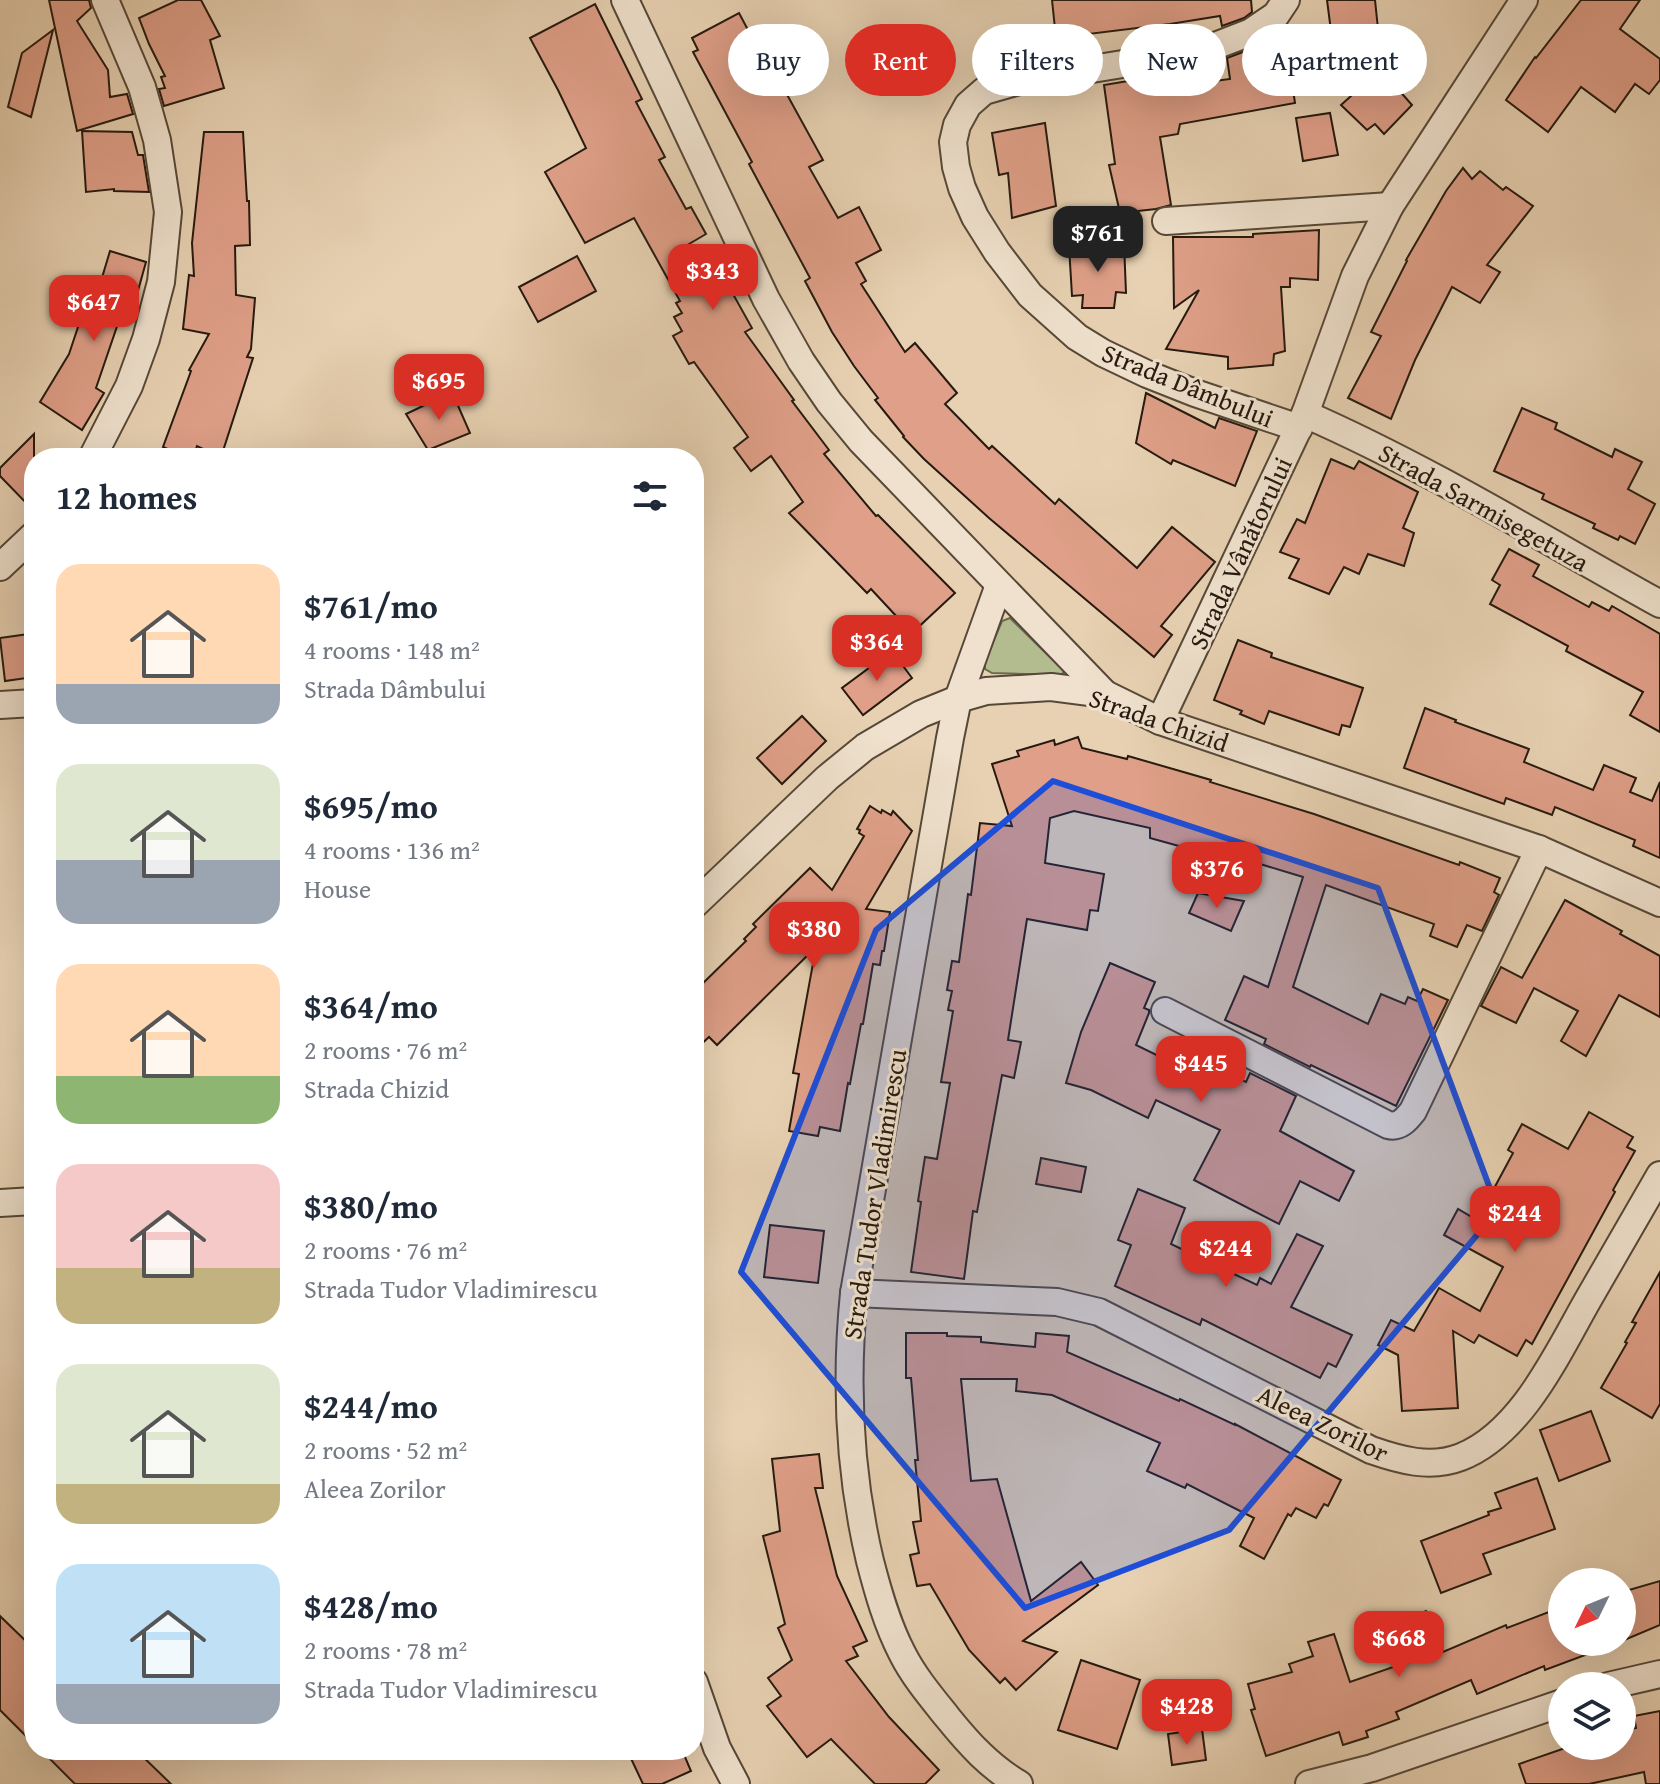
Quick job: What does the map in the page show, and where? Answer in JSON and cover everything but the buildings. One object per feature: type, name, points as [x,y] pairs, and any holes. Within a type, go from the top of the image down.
[{"type":"street","points":[[97,448],[129,386],[146,339],[161,282],[168,212],[157,140],[142,87],[105,0]]},
{"type":"street","points":[[625,0],[766,299],[801,361],[829,402],[861,441],[1105,694]]},
{"type":"street","name":"Strada Dâmbului","points":[[1286,0],[1276,15],[1251,32],[1215,46],[1019,81],[984,91],[968,105],[957,125],[953,142],[962,188],[975,217],[997,252],[1030,295],[1077,337],[1147,374],[1195,393],[1302,421]]},
{"type":"street","name":"Strada Vânătorului","points":[[1160,721],[1302,421],[1355,276],[1390,206],[1524,0]]},
{"type":"street","points":[[1166,221],[1390,206]]},
{"type":"street","name":"Strada Sarmisegetuza","points":[[1302,421],[1420,470],[1660,604]]},
{"type":"street","points":[[0,567],[24,544]]},
{"type":"street","name":"Strada Tudor Vladimirescu","points":[[999,585],[958,699],[854,1293],[848,1378],[856,1489],[866,1543],[887,1621],[902,1654],[948,1718],[979,1754],[1000,1773],[1019,1784]]},
{"type":"street","name":"Strada Chizid","points":[[704,895],[827,778],[865,747],[921,714],[958,699],[986,691],[1051,687],[1105,694],[1160,721],[1539,849],[1660,903]]},
{"type":"street","points":[[0,705],[24,704]]},
{"type":"street","points":[[1165,1011],[1388,1125],[1402,1123],[1413,1111],[1539,849]]},
{"type":"street","name":"Aleea Zorilor","points":[[854,1293],[1076,1305],[1099,1312],[1371,1450],[1419,1463],[1442,1462],[1477,1450],[1493,1439],[1526,1401],[1549,1367],[1660,1175]]},
{"type":"street","points":[[0,1203],[24,1202]]},
{"type":"street","points":[[1636,1680],[1660,1674]]},
{"type":"street","points":[[1309,1784],[1372,1768],[1548,1708]]},
{"type":"street","points":[[704,1711],[717,1748],[736,1784]]},
{"type":"highlighted area","points":[[1053,781],[1378,888],[1498,1210],[1229,1530],[1025,1608],[741,1272],[876,930]]},
{"type":"green space","points":[[1010,618],[1062,669],[1064,672],[1061,675],[992,673],[985,669],[985,661],[1002,621]]}]
